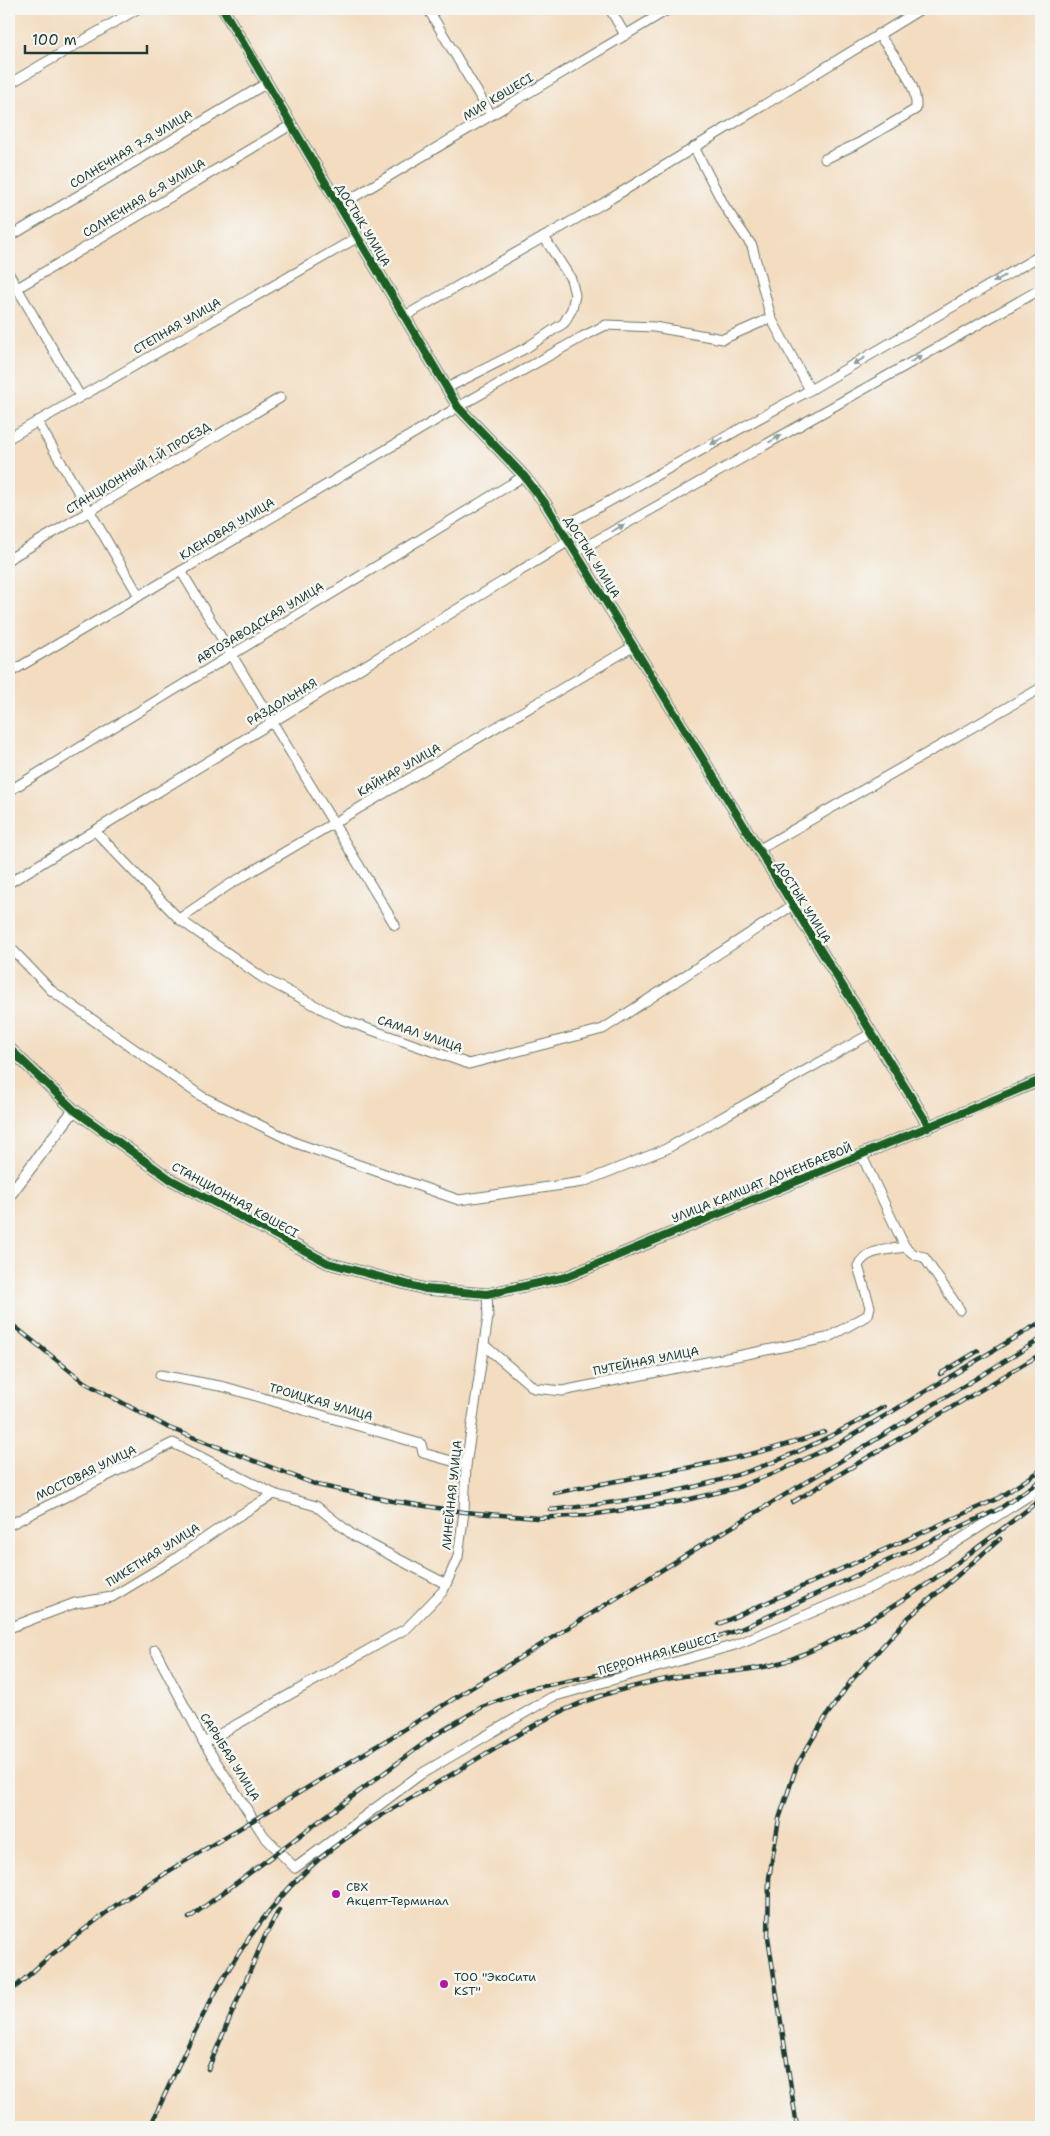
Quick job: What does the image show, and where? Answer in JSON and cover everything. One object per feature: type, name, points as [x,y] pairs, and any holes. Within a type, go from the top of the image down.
[{"type":"street","points":[[9,84],[137,9]]},
{"type":"street","name":"ДОСТЫК УЛИЦА","points":[[223,9],[458,407],[524,476],[561,528],[929,1126]]},
{"type":"street","points":[[428,9],[491,115]]},
{"type":"street","points":[[610,9],[625,34]]},
{"type":"street","name":"МИР КӨШЕСІ","points":[[339,206],[669,9]]},
{"type":"street","points":[[405,316],[544,237],[921,9]]},
{"type":"street","points":[[825,159],[916,109],[917,96],[901,66],[878,34]]},
{"type":"street","name":"СОЛНЕЧНАЯ 7-Я УЛИЦА","points":[[9,236],[267,83]]},
{"type":"street","name":"СОЛНЕЧНАЯ 6-Я УЛИЦА","points":[[13,290],[291,125]]},
{"type":"street","points":[[694,147],[725,207],[752,246],[771,318],[810,390]]},
{"type":"street","name":"СТЕПНАЯ УЛИЦА","points":[[9,438],[358,237]]},
{"type":"street","points":[[447,388],[526,348],[564,322],[572,309],[575,295],[571,279],[544,237]]},
{"type":"street","points":[[561,528],[810,390],[1041,255]]},
{"type":"street","points":[[9,274],[13,290],[80,396]]},
{"type":"street","points":[[576,552],[1041,289]]},
{"type":"street","name":"КЛЕНОВАЯ УЛИЦА","points":[[9,674],[458,407],[582,336],[606,326],[654,327],[723,339],[771,318]]},
{"type":"street","name":"СТАНЦИОННЫЙ 1-Й ПРОЕЗД","points":[[9,559],[280,398]]},
{"type":"street","points":[[37,421],[139,596]]},
{"type":"street","name":"АВТОЗАВОДСКАЯ УЛИЦА","points":[[9,791],[524,476]]},
{"type":"street","name":"РАЗДОЛЬНАЯ","points":[[9,883],[96,832],[569,541]]},
{"type":"street","points":[[181,571],[395,925]]},
{"type":"street","name":"КАЙНАР УЛИЦА","points":[[179,919],[227,886],[634,646]]},
{"type":"street","points":[[758,850],[1041,688]]},
{"type":"street","name":"САМАЛ УЛИЦА","points":[[96,832],[179,919],[263,978],[343,1020],[469,1064],[603,1029],[793,905]]},
{"type":"street","points":[[9,946],[52,991],[201,1096],[296,1143],[459,1200],[583,1182],[666,1150],[872,1033]]},
{"type":"street","name":"СТАНЦИОННАЯ КӨШЕСІ","points":[[9,1048],[74,1110],[170,1178],[328,1263],[425,1289],[487,1294]]},
{"type":"street","name":"УЛИЦА КАМШАТ ДОНЕНБАЕВОЙ","points":[[487,1294],[566,1277],[1041,1080]]},
{"type":"street","points":[[9,1196],[74,1110]]},
{"type":"street","points":[[861,1154],[905,1247],[914,1255],[924,1257],[960,1310]]},
{"type":"street","name":"ПУТЕЙНАЯ УЛИЦА","points":[[484,1346],[534,1388],[562,1391],[827,1338],[868,1314],[870,1307],[858,1266],[860,1260],[869,1253],[905,1247]]},
{"type":"street","name":"ЛИНЕЙНАЯ УЛИЦА","points":[[204,1743],[407,1628],[443,1592],[458,1557],[464,1512],[466,1465],[488,1316],[487,1294]]},
{"type":"street","name":"ТРОИЦКАЯ УЛИЦА","points":[[160,1375],[225,1387],[421,1444],[423,1454],[466,1465]]},
{"type":"street","name":"МОСТОВАЯ УЛИЦА","points":[[9,1525],[173,1443],[274,1494]]},
{"type":"street","name":"ПЕРРОННАЯ КӨШЕСІ","points":[[295,1868],[421,1774],[552,1697],[735,1645],[903,1574],[1041,1488]]},
{"type":"street","points":[[274,1494],[316,1506],[354,1536],[446,1584]]},
{"type":"street","name":"ПИКЕТНАЯ УЛИЦА","points":[[9,1628],[75,1603],[112,1597],[175,1559],[226,1523],[274,1494]]},
{"type":"street","name":"САРЫБАЯ УЛИЦА","points":[[155,1650],[204,1743],[264,1836],[295,1868]]},
{"type":"railway","points":[[9,1322],[84,1382],[169,1428],[317,1485],[392,1501],[464,1512],[537,1518],[590,1515],[678,1502],[736,1488],[784,1469],[843,1441],[1041,1322]]},
{"type":"railway","points":[[9,1993],[50,1956],[116,1905],[172,1869],[400,1732],[1041,1339]]},
{"type":"railway","points":[[940,1374],[978,1351]]},
{"type":"railway","points":[[793,1502],[1041,1354]]},
{"type":"railway","points":[[550,1510],[636,1499],[721,1480],[804,1449],[884,1407]]},
{"type":"railway","points":[[554,1493],[724,1460],[791,1443],[824,1432]]},
{"type":"railway","points":[[719,1624],[999,1498],[1041,1470]]},
{"type":"railway","points":[[189,1918],[435,1735],[482,1707],[529,1689],[611,1672],[741,1629],[999,1509],[1041,1480]]},
{"type":"railway","points":[[150,2127],[198,2025],[236,1958],[257,1927],[281,1897],[307,1870],[342,1841],[380,1816],[516,1735],[575,1705],[596,1697],[659,1680],[749,1670],[774,1665],[820,1647],[854,1630],[919,1589],[1041,1499]]},
{"type":"railway","points":[[797,2127],[768,1937],[769,1878],[779,1819],[797,1765],[825,1718],[851,1681],[908,1618],[1000,1539]]},
{"type":"railway","points":[[208,2069],[265,1936],[279,1910]]},
{"type":"cycle path","points":[[223,9],[458,407],[524,476],[545,503],[929,1126]]},
{"type":"cycle path","points":[[9,1048],[74,1110],[170,1179],[328,1263],[425,1289],[487,1294],[566,1277],[1041,1080]]},
{"type":"place","name":"СВХ Акцепт-Терминал","points":[[336,1894]]},
{"type":"place","name":"ТОО \"ЭкоСити KST\"","points":[[444,1984]]}]
